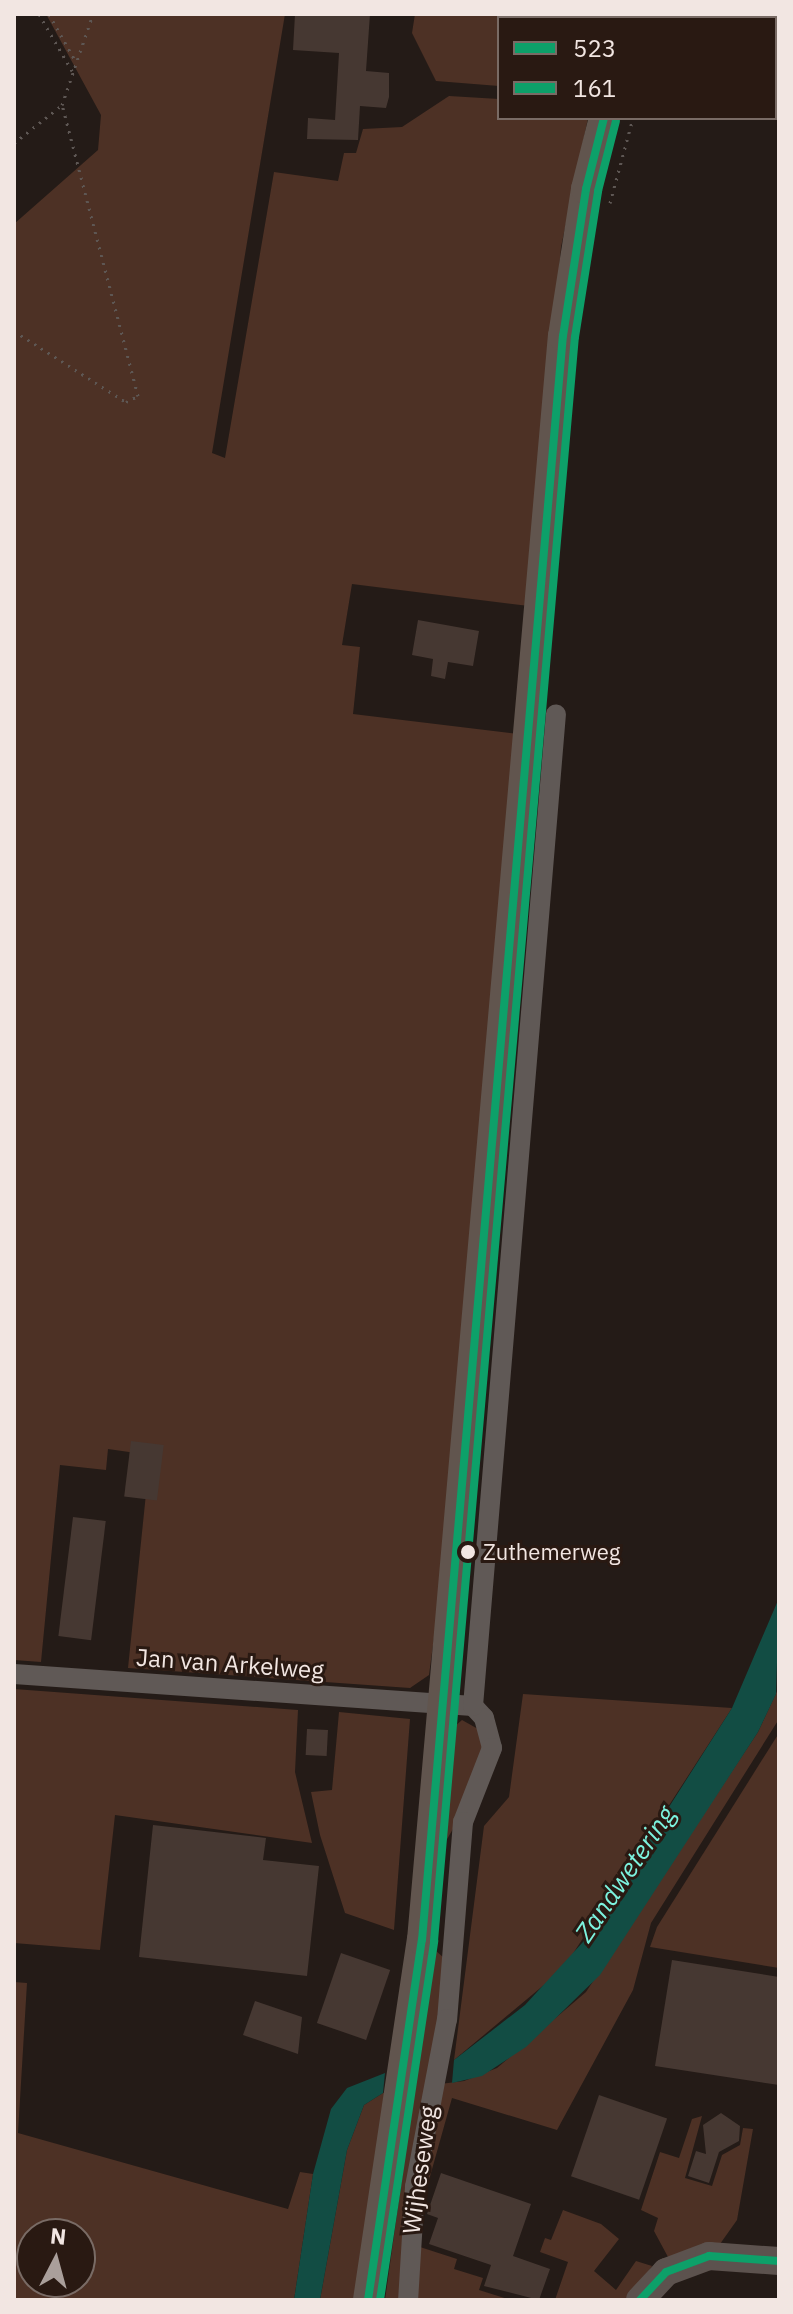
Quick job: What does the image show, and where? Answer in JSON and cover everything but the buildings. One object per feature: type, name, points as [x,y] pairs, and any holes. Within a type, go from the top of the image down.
[{"type":"main road","name":"Wijheseweg","points":[[368,2300],[422,1940],[563,336],[586,189],[603,120]]},
{"type":"street","points":[[443,1704],[473,1706],[556,714]]},
{"type":"street","name":"Jan van Arkelweg","points":[[14,1674],[443,1704]]},
{"type":"street","name":"Wijheseweg","points":[[408,2300],[415,2187],[445,2028],[463,1822],[492,1748],[491,1731],[473,1706]]},
{"type":"street","points":[[422,1940],[454,1945]]},
{"type":"street","points":[[640,2300],[666,2272],[709,2256],[779,2261]]},
{"type":"path","points":[[39,14],[72,71]]},
{"type":"path","points":[[49,14],[76,62]]},
{"type":"path","points":[[14,331],[126,402],[138,396],[62,105],[93,14]]},
{"type":"path","points":[[14,88],[14,127]]},
{"type":"path","points":[[14,143],[62,105]]},
{"type":"path","points":[[609,210],[632,120]]},
{"type":"shaded area","points":[[46,14],[285,14],[212,453],[225,458],[274,172],[338,181],[344,153],[356,153],[363,129],[402,127],[449,96],[497,99],[497,120],[588,120],[561,247],[529,606],[352,584],[342,645],[360,647],[353,714],[518,734],[442,1577],[429,1675],[410,1688],[128,1668],[150,1455],[108,1449],[106,1470],[60,1465],[41,1662],[14,1660],[14,224],[98,150],[101,115]]},
{"type":"shaded area","points":[[415,14],[574,14],[497,16],[497,86],[436,81],[412,33]]},
{"type":"shaded area","points":[[779,1687],[779,1719],[651,1923],[633,1990],[557,2130],[452,2098],[422,2205],[420,2247],[457,2259],[454,2269],[483,2278],[479,2290],[511,2300],[415,2300],[418,2209],[440,2084],[464,2081],[497,2068],[586,1992],[758,1732]]},
{"type":"shaded area","points":[[14,1689],[298,1710],[295,1772],[312,1843],[115,1815],[100,1950],[14,1943]]},
{"type":"shaded area","points":[[523,1694],[732,1708],[563,1969],[454,2060],[484,1826],[509,1797]]},
{"type":"shaded area","points":[[339,1712],[410,1719],[394,1930],[345,1913],[320,1835],[311,1792],[332,1790]]},
{"type":"shaded area","points":[[462,1720],[487,1734],[469,1801],[446,1841],[454,1727]]},
{"type":"shaded area","points":[[779,1733],[779,1968],[650,1947],[657,1927]]},
{"type":"shaded area","points":[[434,1949],[445,1959],[403,2300],[385,2300]]},
{"type":"shaded area","points":[[14,1982],[27,1983],[18,2133],[288,2209],[300,2172],[313,2174],[294,2300],[14,2300]]},
{"type":"shaded area","points":[[383,2093],[389,2093],[354,2300],[320,2300],[347,2150],[364,2105]]},
{"type":"shaded area","points":[[702,2116],[685,2178],[712,2186],[722,2155],[740,2145],[743,2128],[753,2129],[737,2220],[720,2244],[668,2257],[654,2231],[658,2218],[641,2210],[660,2152],[679,2158],[692,2119]]},
{"type":"shaded area","points":[[563,2210],[601,2224],[619,2239],[594,2271],[616,2290],[636,2261],[652,2266],[630,2300],[555,2300],[568,2262],[540,2252],[545,2238],[551,2240]]},
{"type":"water","points":[[779,1598],[776,1694],[758,1732],[600,1975],[526,2047],[482,2076],[452,2083],[454,2060],[525,2005],[583,1942],[732,1708]]},
{"type":"water","points":[[385,2073],[383,2093],[364,2105],[347,2150],[320,2300],[294,2300],[313,2174],[331,2109],[347,2088]]},
{"type":"transit line","name":"523","points":[[368,2300],[422,1940],[563,336],[586,189],[603,120]]},
{"type":"transit line","name":"161","points":[[380,2300],[434,1941],[575,337],[598,191],[616,121]]},
{"type":"transit line","name":"523","points":[[640,2300],[666,2272],[709,2256],[779,2261]]},
{"type":"place","name":"Zuthemerweg","points":[[468,1552]]},
{"type":"water label","name":"Zandwetering","points":[[625,1874]]}]
